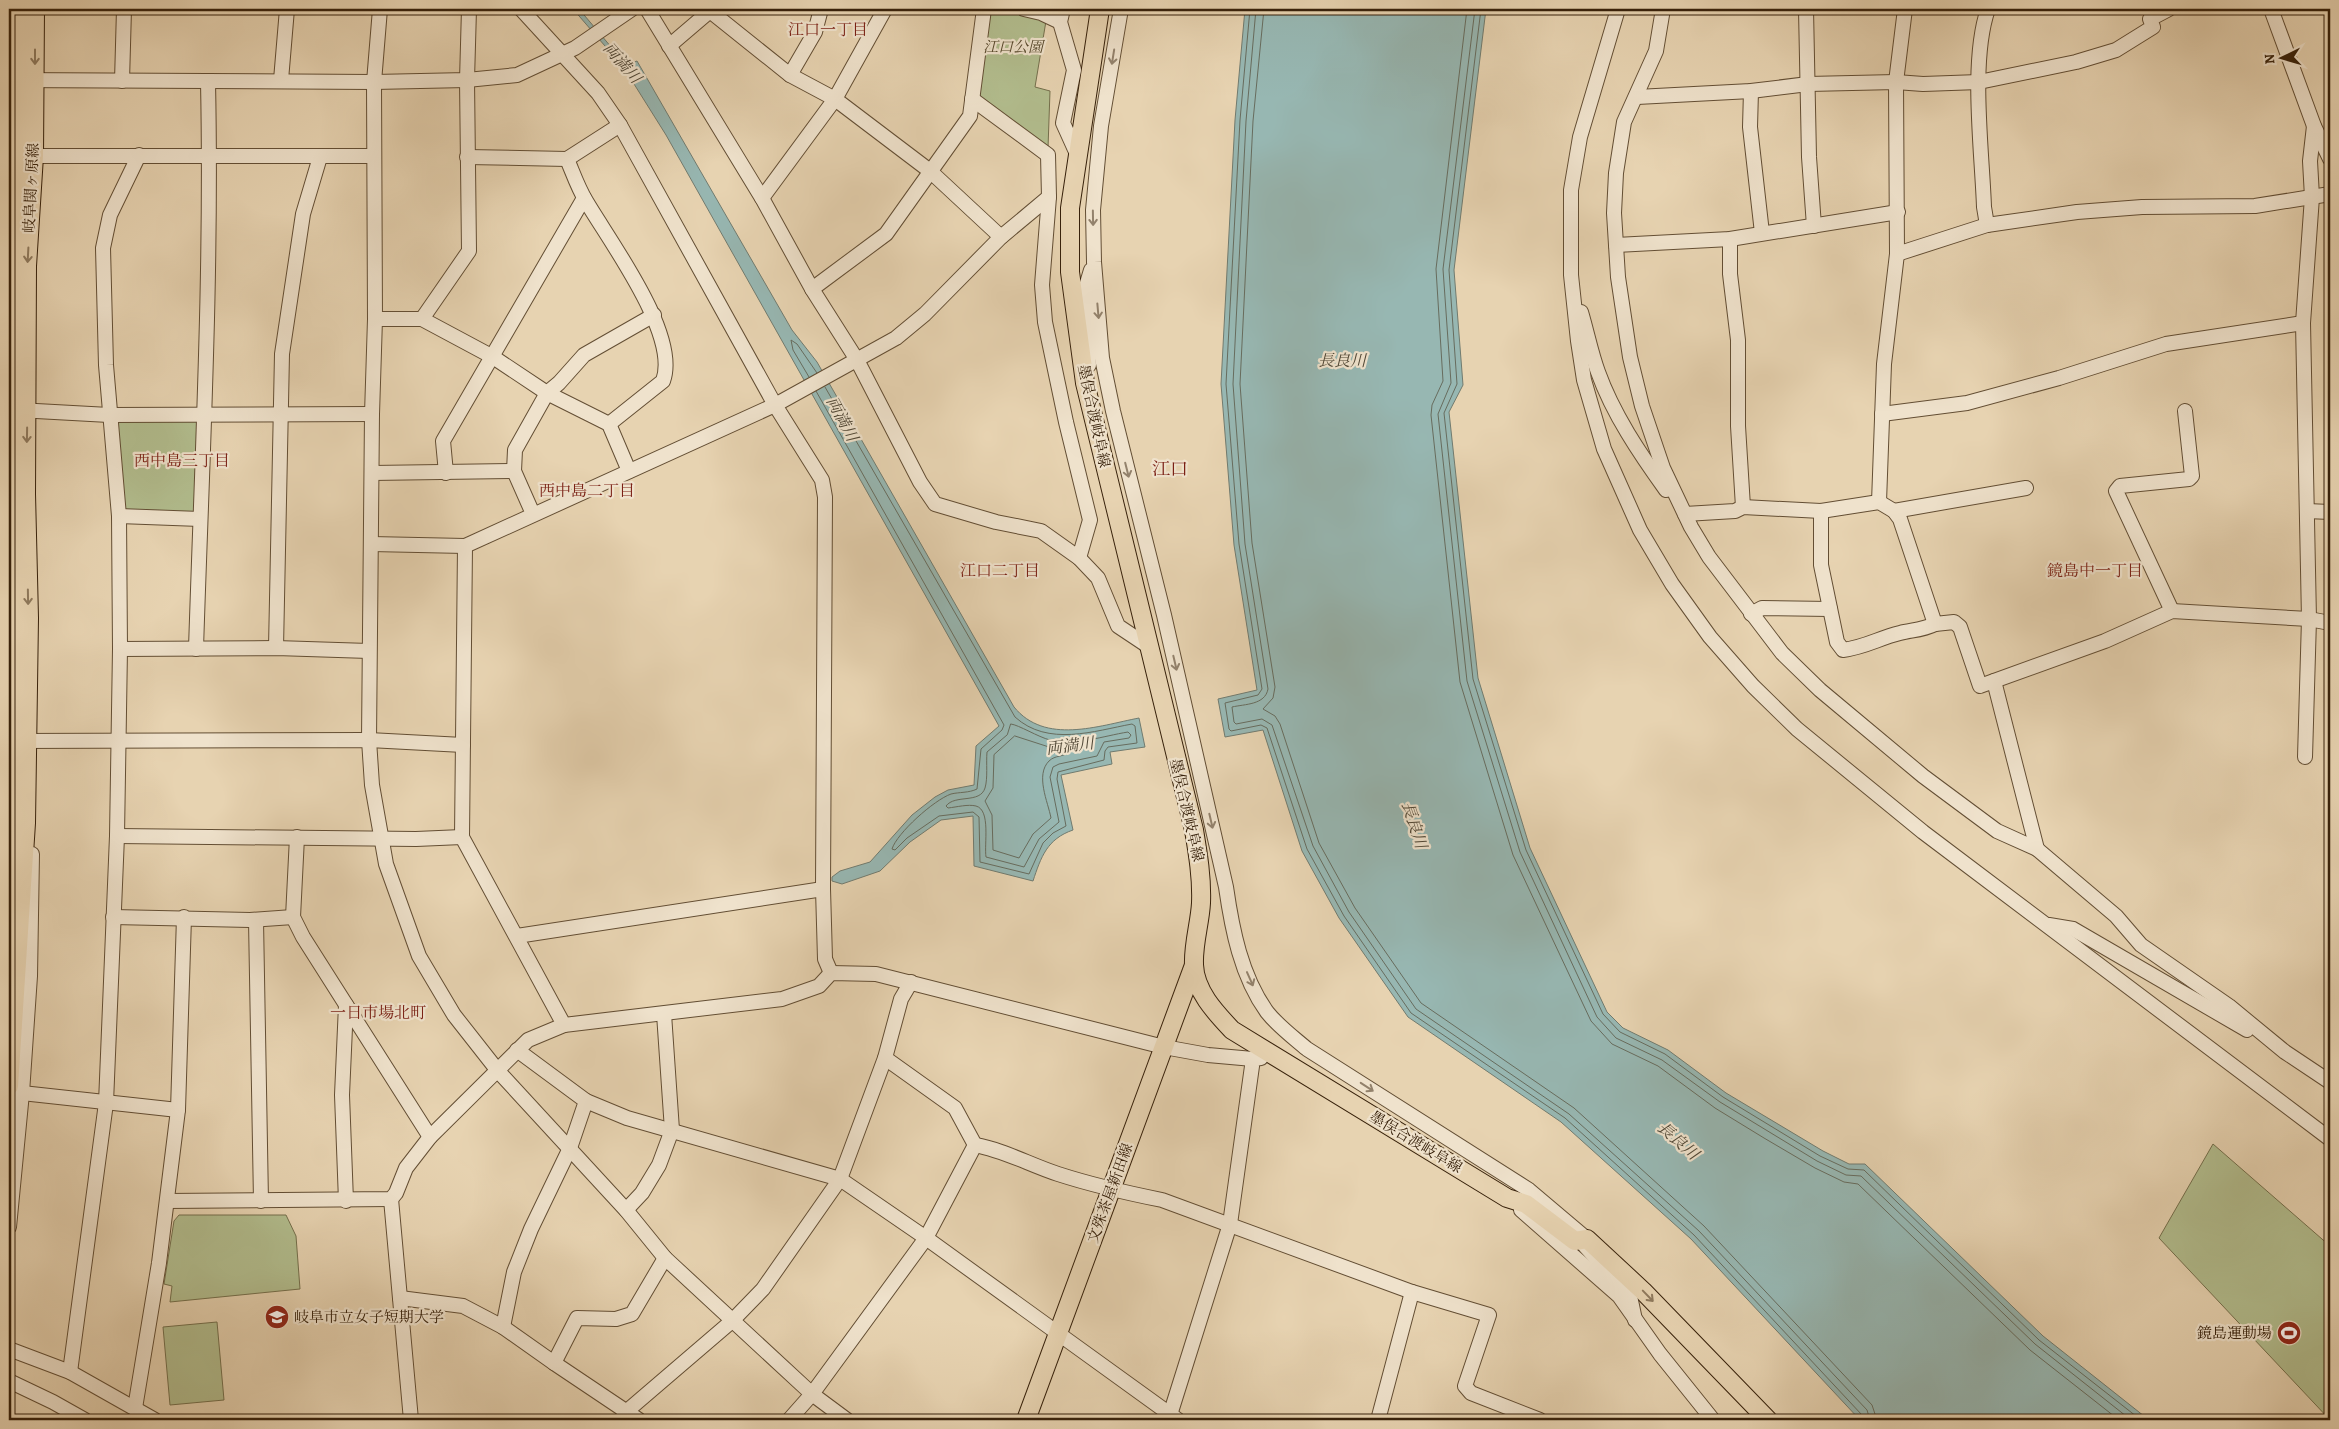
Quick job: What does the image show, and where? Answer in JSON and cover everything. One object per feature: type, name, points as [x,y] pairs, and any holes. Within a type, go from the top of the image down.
[{"type":"main road","name":"岐阜関ヶ原線","points":[[9,862],[29,618],[26,494],[16,411],[16,154],[21,81],[20,9]]},
{"type":"main road","name":"岐阜関ヶ原線","points":[[16,411],[34,156],[21,81],[35,9]]},
{"type":"main road","name":"墨俣合渡岐阜線","points":[[1100,9],[1070,208],[1070,272],[1085,383],[1194,830],[1201,875],[1201,903],[1194,965],[1201,992],[1216,1013],[1232,1030],[1507,1198],[1526,1204],[1575,1241],[1587,1239],[1643,1291],[1768,1420]]},
{"type":"main road","name":"岐阜関ヶ原線","points":[[14,1082],[26,823],[20,741]]},
{"type":"main road","name":"文殊茶屋新田線","points":[[1026,1420],[1060,1333],[1111,1188],[1194,965]]},
{"type":"street","points":[[122,81],[124,9]]},
{"type":"street","points":[[281,80],[287,9]]},
{"type":"street","points":[[380,9],[374,82],[375,319],[372,414],[369,740],[372,785],[386,864],[419,956],[454,1015],[498,1071],[626,1210],[666,1258],[812,1394],[847,1420]]},
{"type":"street","points":[[422,319],[469,251],[467,80],[469,9]]},
{"type":"street","points":[[521,9],[569,51],[620,125],[822,480],[825,497],[823,889],[825,959],[831,973]]},
{"type":"street","points":[[21,81],[208,82],[281,80],[374,82],[467,80],[517,75],[569,51],[632,9]]},
{"type":"street","points":[[647,9],[762,198],[920,482],[935,504],[996,522],[1041,531],[1079,558],[1098,578],[1118,626],[1148,646]]},
{"type":"street","points":[[790,75],[815,32],[821,9]]},
{"type":"street","points":[[762,198],[835,99],[885,9]]},
{"type":"street","points":[[812,289],[886,234],[970,116],[984,9]]},
{"type":"street","points":[[1024,9],[1061,16],[1074,70],[1063,123],[1077,154]]},
{"type":"street","points":[[1121,9],[1096,169],[1093,210],[1094,262],[1102,358],[1112,411],[1164,615],[1226,887],[1232,929],[1242,962],[1267,1011],[1282,1028],[1307,1048],[1529,1190],[1587,1239],[1585,1246],[1630,1296],[1635,1320]]},
{"type":"street","points":[[1618,9],[1580,137],[1571,190],[1571,275],[1584,380],[1604,449],[1640,530],[1672,584],[1710,637],[1753,686],[1797,729],[1923,832],[2330,1139]]},
{"type":"street","points":[[1663,9],[1656,51],[1624,122],[1616,173],[1618,277],[1634,373],[1663,468],[1709,557],[1782,653],[1820,690],[1923,776],[1996,831],[2037,849],[2116,916],[2141,946],[2229,1006],[2285,1052]]},
{"type":"street","points":[[1659,34],[1668,20],[1672,9]]},
{"type":"street","points":[[1806,9],[1809,157],[1814,226]]},
{"type":"street","points":[[1879,502],[1884,364],[1897,254],[1896,82],[1905,9]]},
{"type":"street","points":[[1987,225],[1984,207],[1979,82],[1982,26],[1988,9]]},
{"type":"street","points":[[1636,97],[1751,91],[1808,84],[1979,82],[2076,62],[2116,50],[2153,27],[2150,19],[2169,9]]},
{"type":"street","points":[[2271,9],[2314,126],[2330,159]]},
{"type":"street","points":[[669,46],[710,10],[790,75],[835,99],[930,171],[1001,237]]},
{"type":"street","points":[[196,649],[200,519],[206,413],[208,82]]},
{"type":"street","points":[[1751,91],[1750,127],[1762,233]]},
{"type":"street","points":[[972,99],[1048,155],[1049,196],[1042,285],[1045,322],[1066,422],[1090,520],[1079,558]]},
{"type":"street","points":[[468,158],[567,159],[620,125]]},
{"type":"street","points":[[2305,757],[2309,619],[2303,323],[2312,197],[2310,161],[2314,126]]},
{"type":"street","points":[[70,1372],[106,1103],[117,836],[120,649],[119,516],[109,415],[103,248],[110,215],[139,155]]},
{"type":"street","points":[[34,156],[374,156]]},
{"type":"street","points":[[276,648],[282,354],[303,214],[320,156]]},
{"type":"street","points":[[567,159],[584,198],[654,315],[663,342],[665,375],[663,382],[609,424]]},
{"type":"street","points":[[1897,254],[1987,225],[2077,212],[2142,208],[2255,206],[2330,194]]},
{"type":"street","points":[[371,544],[466,546],[778,403],[896,338],[925,314],[1001,237],[1049,196]]},
{"type":"street","points":[[446,473],[443,441],[584,198]]},
{"type":"street","points":[[1616,245],[1730,239],[1898,212]]},
{"type":"street","points":[[1730,239],[1730,274],[1738,340],[1738,426],[1743,507]]},
{"type":"street","points":[[1085,383],[1089,370],[1085,290],[1094,262]]},
{"type":"street","points":[[1571,275],[1598,372],[1612,402],[1638,450],[1665,489],[1683,509],[1735,511],[1743,507],[1821,511],[1850,509],[1879,502],[1894,511],[1900,519],[1935,624]]},
{"type":"street","points":[[533,514],[514,472],[515,450],[547,393],[559,383],[584,355],[654,315]]},
{"type":"street","points":[[375,319],[422,319],[493,357],[547,393],[609,424],[629,471]]},
{"type":"street","points":[[1882,414],[1967,403],[2059,378],[2166,344],[2303,323]]},
{"type":"street","points":[[2172,611],[2116,491],[2120,486],[2189,479],[2192,476],[2185,410]]},
{"type":"street","points":[[16,411],[109,415],[206,413],[372,414]]},
{"type":"street","points":[[372,473],[514,472]]},
{"type":"street","points":[[1894,511],[2026,488]]},
{"type":"street","points":[[1821,511],[1821,565],[1837,642],[1843,650],[1863,647],[1900,633],[1924,630],[1935,624],[1954,622],[1960,627],[1980,686],[2104,641],[2172,611],[2309,619],[2330,623]]},
{"type":"street","points":[[2306,511],[2330,512]]},
{"type":"street","points":[[119,516],[200,519]]},
{"type":"street","points":[[466,546],[462,837],[564,1025]]},
{"type":"street","points":[[1752,614],[1762,608],[1830,609]]},
{"type":"street","points":[[120,649],[276,648],[369,651]]},
{"type":"street","points":[[1994,681],[2037,849]]},
{"type":"street","points":[[9,1227],[14,1082],[30,976],[20,741],[119,739],[369,740],[463,745]]},
{"type":"street","points":[[117,836],[462,837]]},
{"type":"street","points":[[297,837],[293,917],[303,937],[430,1137]]},
{"type":"street","points":[[517,936],[823,889]]},
{"type":"street","points":[[113,917],[256,920],[293,917]]},
{"type":"street","points":[[135,1408],[149,1329],[178,1110],[184,917]]},
{"type":"street","points":[[256,920],[261,1201]]},
{"type":"street","points":[[2045,924],[2074,930],[2285,1052],[2330,1081]]},
{"type":"street","points":[[411,1420],[391,1199],[396,1193],[406,1168],[430,1137],[517,1050],[528,1040],[540,1034],[564,1025],[782,999],[819,986],[831,973],[876,974],[1164,1047],[1208,1055],[1253,1059],[1276,1057]]},
{"type":"street","points":[[624,1416],[732,1321],[763,1289],[840,1179],[885,1058],[901,999],[911,982]]},
{"type":"street","points":[[346,1201],[342,1095],[346,1005],[347,1007]]},
{"type":"street","points":[[626,1210],[642,1193],[659,1165],[672,1130],[664,1014]]},
{"type":"street","points":[[517,1050],[586,1101],[627,1118],[840,1179],[1060,1333],[1174,1418],[1230,1224],[1253,1059]]},
{"type":"street","points":[[885,1058],[955,1108],[975,1145]]},
{"type":"street","points":[[14,1082],[106,1103],[178,1110]]},
{"type":"street","points":[[503,1327],[514,1272],[531,1229],[570,1148],[586,1101]]},
{"type":"street","points":[[975,1145],[993,1148],[1058,1174],[1162,1200],[1412,1292],[1488,1315],[1465,1386],[1471,1393],[1540,1420]]},
{"type":"street","points":[[789,1420],[812,1394],[926,1238],[975,1145]]},
{"type":"street","points":[[1507,1198],[1618,1296],[1714,1420]]},
{"type":"street","points":[[167,1201],[346,1201],[391,1199]]},
{"type":"street","points":[[554,1363],[577,1318],[616,1319],[632,1314],[666,1258]]},
{"type":"street","points":[[1378,1420],[1412,1292]]},
{"type":"street","points":[[400,1298],[462,1306],[503,1327],[624,1416],[639,1420]]},
{"type":"street","points":[[9,1349],[70,1372],[154,1420]]},
{"type":"street","points":[[9,1382],[53,1402],[85,1420]]},
{"type":"street","points":[[1696,1420],[1703,1407]]},
{"type":"green space","name":"江口公園","points":[[989,9],[998,9],[1046,21],[1035,87],[1050,91],[1048,148],[978,98]]},
{"type":"green space","points":[[118,415],[201,419],[198,515],[117,513]]},
{"type":"green space","name":"鏡島運動場","points":[[2213,1144],[2330,1246],[2330,1420],[2159,1238]]},
{"type":"green space","points":[[179,1215],[286,1215],[296,1236],[300,1289],[170,1302],[172,1286],[164,1284],[174,1221]]},
{"type":"green space","points":[[217,1322],[224,1400],[170,1405],[163,1327]]},
{"type":"water","name":"両満川","points":[[573,9],[579,9],[612,48],[632,63],[637,61],[792,330],[817,362],[1014,707],[1027,719],[1041,726],[1056,729],[1090,728],[1139,718],[1145,747],[1110,752],[1112,764],[1061,775],[1073,830],[1057,838],[1046,850],[1033,881],[974,866],[973,816],[941,820],[910,842],[880,871],[842,884],[832,881],[832,877],[840,871],[870,862],[912,815],[935,797],[948,790],[974,785],[976,746],[999,726],[666,135],[624,68]]},
{"type":"water","name":"長良川","points":[[1245,9],[1486,9],[1454,270],[1463,385],[1449,412],[1478,678],[1530,848],[1607,1012],[1623,1028],[1668,1050],[1726,1093],[1823,1151],[1849,1164],[1865,1164],[2043,1336],[2149,1420],[1860,1420],[1691,1239],[1561,1122],[1408,1017],[1339,918],[1302,851],[1263,730],[1225,737],[1218,699],[1257,690],[1234,545],[1221,384],[1235,120]]},
{"type":"place","name":"岐阜市立女子短期大学","points":[[277,1317]]},
{"type":"place","name":"鏡島運動場","points":[[2289,1333]]},
{"type":"district","name":"江口一丁目","points":[[828,30]]},
{"type":"district","name":"西中島三丁目","points":[[182,461]]},
{"type":"district","name":"江口","points":[[1170,469]]},
{"type":"district","name":"西中島二丁目","points":[[587,491]]},
{"type":"district","name":"江口二丁目","points":[[1000,571]]},
{"type":"district","name":"鏡島中一丁目","points":[[2095,571]]},
{"type":"district","name":"一日市場北町","points":[[378,1013]]}]
